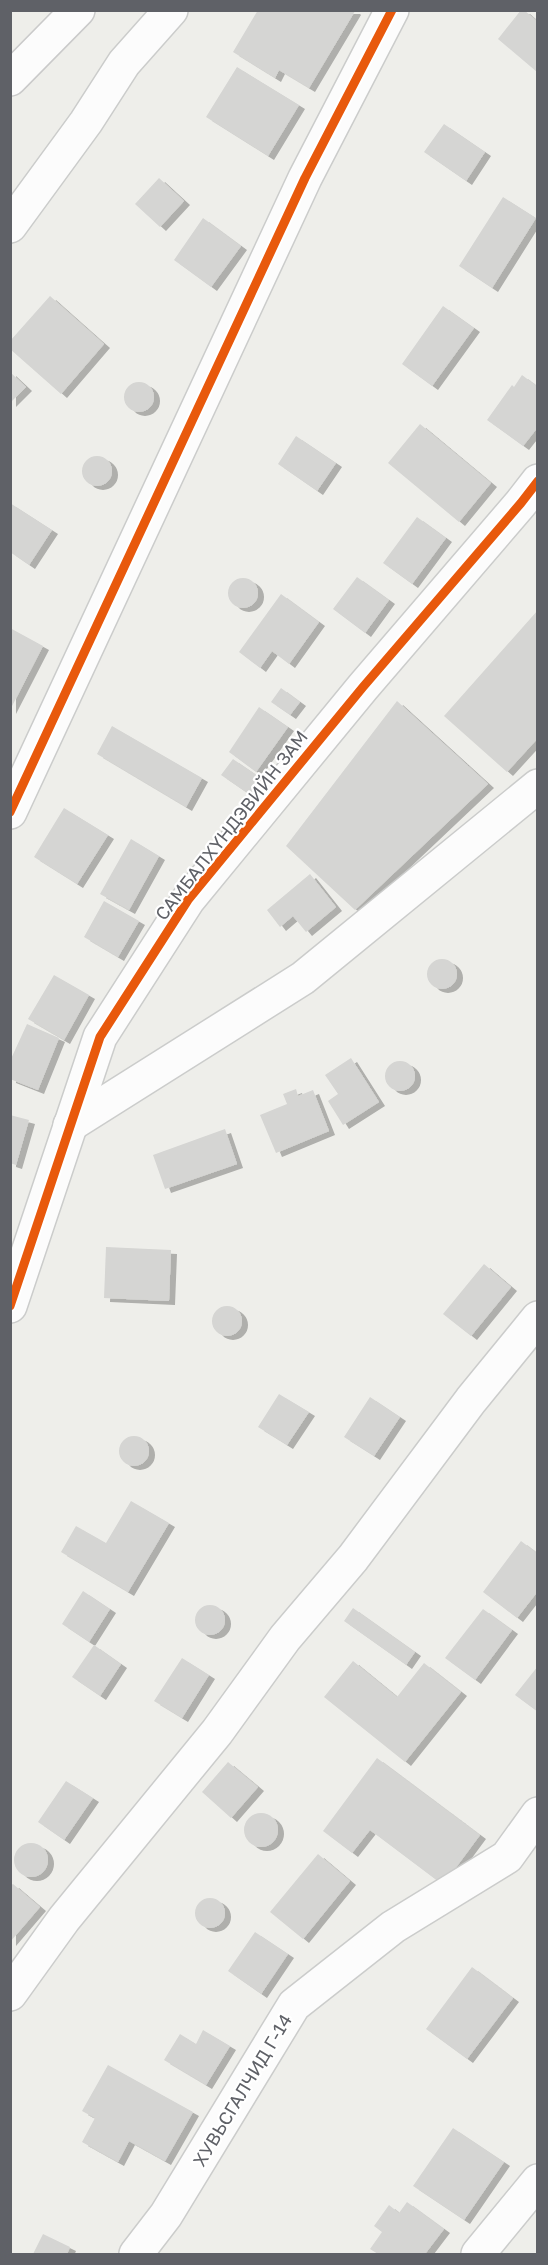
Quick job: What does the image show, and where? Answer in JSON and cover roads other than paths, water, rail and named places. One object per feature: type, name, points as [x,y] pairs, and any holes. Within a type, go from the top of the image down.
[{"type":"street","points":[[10,226],[86,122],[124,63],[171,10]]},
{"type":"street","points":[[10,812],[305,178],[392,10]]},
{"type":"street","points":[[10,79],[71,13]]},
{"type":"street","name":"САМБАЛХҮНДЭВИЙН ЗАМ","points":[[10,1306],[100,1037],[188,900],[363,687],[521,503],[537,481]]},
{"type":"street","points":[[70,1125],[303,978],[537,786]]},
{"type":"street","points":[[10,1994],[64,1919],[217,1732],[285,1638],[353,1558],[471,1400],[537,1318]]},
{"type":"street","name":"ХУВЬСГАЛЧИД Г-14","points":[[136,2254],[166,2215],[294,2006],[393,1927],[507,1857],[537,1814]]},
{"type":"street","points":[[478,2254],[537,2181]]}]
